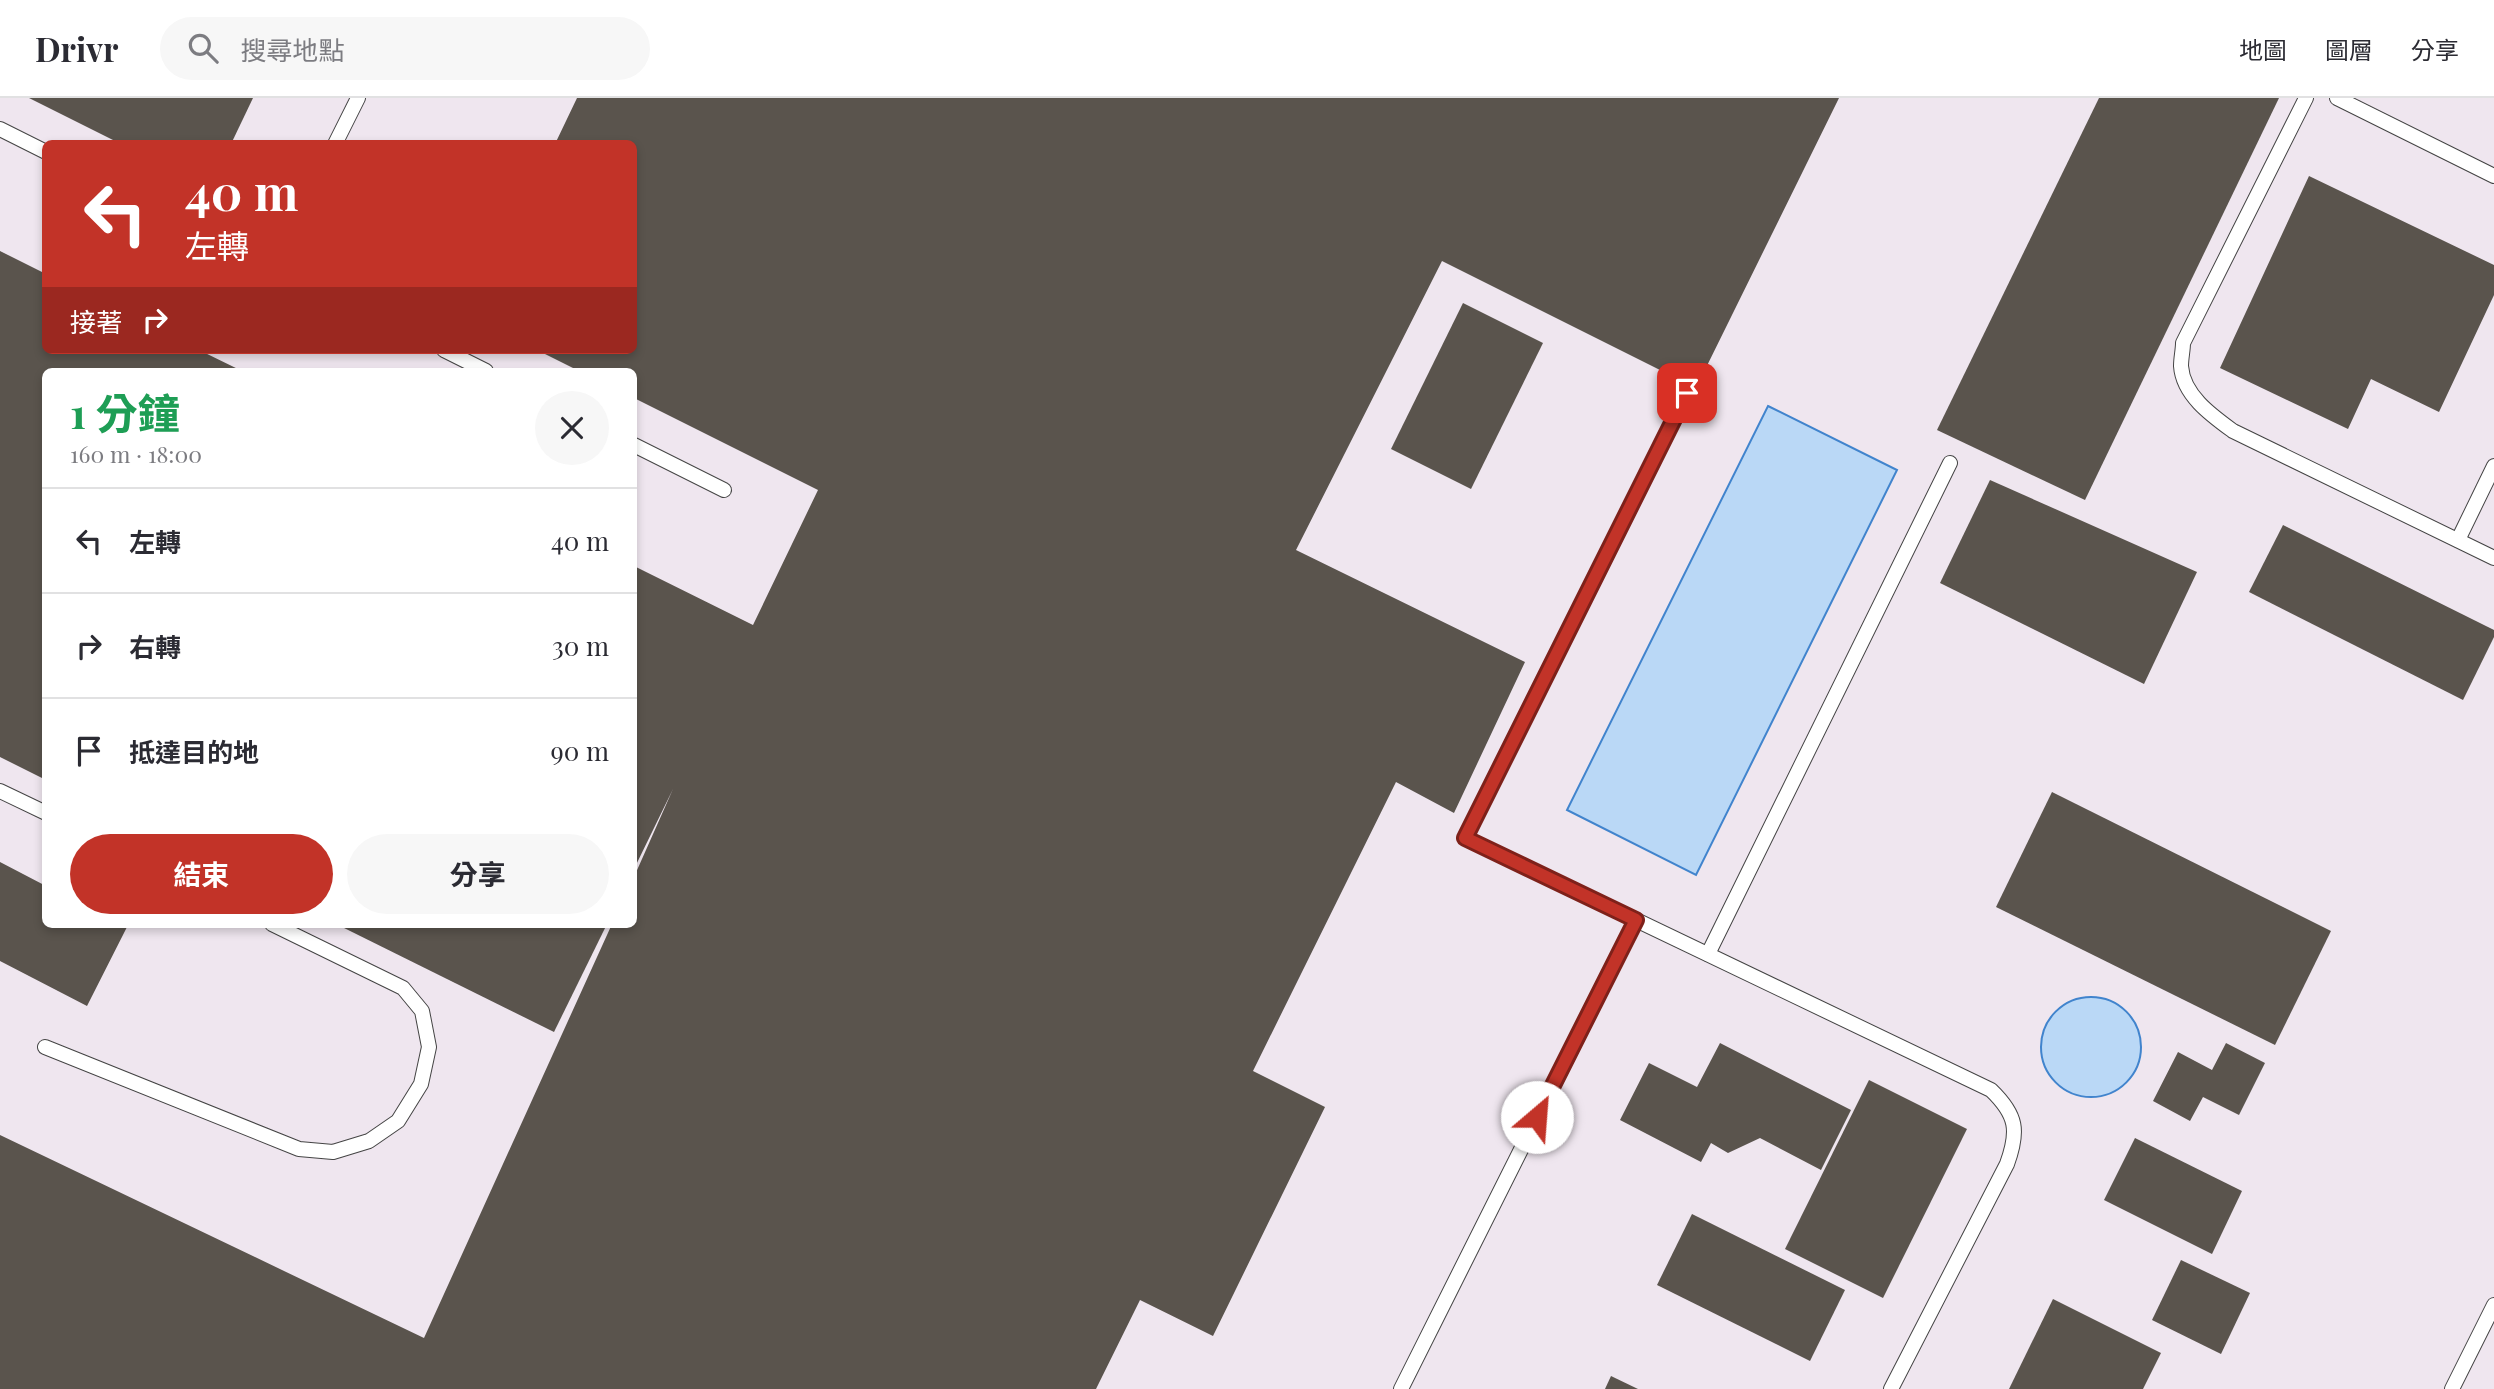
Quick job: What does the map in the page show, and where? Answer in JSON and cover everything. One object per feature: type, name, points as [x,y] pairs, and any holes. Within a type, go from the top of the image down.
[{"type":"lane","points":[[337,140],[358,98]]},
{"type":"lane","points":[[2306,98],[2183,343],[2181,368],[2191,394],[2233,432],[2494,558]]},
{"type":"lane","points":[[2337,98],[2494,176]]},
{"type":"lane","points":[[0,129],[42,150]]},
{"type":"lane","points":[[452,354],[480,368]]},
{"type":"lane","points":[[1687,393],[1465,838],[1992,1090],[2007,1105],[2014,1123],[2014,1145],[2007,1164],[1891,1389]]},
{"type":"lane","points":[[637,446],[724,490]]},
{"type":"lane","points":[[1708,954],[1950,463]]},
{"type":"lane","points":[[2458,540],[2494,466]]},
{"type":"lane","points":[[0,791],[42,811]]},
{"type":"lane","points":[[1401,1389],[1636,920]]},
{"type":"lane","points":[[45,1046],[299,1149],[333,1152],[369,1141],[398,1121],[421,1084],[429,1047],[422,1011],[403,988],[280,928]]},
{"type":"lane","points":[[2452,1389],[2494,1305]]},
{"type":"shaded area","points":[[0,98],[2494,98],[2494,1389],[0,1389]]},
{"type":"water","points":[[1768,406],[1897,470],[1696,875],[1567,810]]},
{"type":"water","points":[[2091,997],[2110,1001],[2126,1012],[2137,1028],[2141,1047],[2137,1066],[2126,1082],[2110,1093],[2091,1097],[2072,1093],[2056,1082],[2045,1066],[2041,1047],[2045,1028],[2056,1012],[2072,1001]]},
{"type":"building","points":[[29,98],[253,98],[233,140],[113,140]]},
{"type":"building","points":[[577,98],[1839,98],[1696,388],[1442,261],[1296,550],[1525,662],[1454,813],[1396,782],[1253,1071],[1325,1107],[1213,1336],[1140,1300],[1096,1389],[0,1389],[0,1135],[424,1338],[610,928],[637,928],[637,870],[673,789],[637,863],[637,567],[753,625],[818,490],[637,400],[637,368],[573,368],[545,354],[637,354],[637,140],[557,140]]},
{"type":"building","points":[[2099,98],[2279,98],[2085,500],[1937,430]]},
{"type":"building","points":[[2309,176],[2494,265],[2494,295],[2439,412],[2371,379],[2348,429],[2220,368]]},
{"type":"building","points":[[0,251],[42,272],[42,354],[207,354],[236,368],[42,368],[42,778],[0,757]]},
{"type":"building","points":[[1463,303],[1543,343],[1471,489],[1391,449]]},
{"type":"building","points":[[1990,480],[2197,572],[2144,684],[1940,583]]},
{"type":"building","points":[[2283,525],[2494,630],[2494,637],[2463,700],[2249,592]]},
{"type":"building","points":[[2052,792],[2331,931],[2275,1045],[1996,907]]},
{"type":"building","points":[[0,862],[42,884],[42,928],[126,928],[87,1006],[0,961]]},
{"type":"building","points":[[344,928],[605,928],[554,1032]]},
{"type":"building","points":[[1720,1043],[1851,1110],[1821,1170],[1760,1138],[1728,1153],[1711,1143],[1701,1162],[1620,1120],[1649,1063],[1697,1087]]},
{"type":"building","points":[[2226,1043],[2265,1063],[2239,1115],[2203,1097],[2190,1121],[2153,1101],[2178,1052],[2212,1070]]},
{"type":"building","points":[[1869,1080],[1967,1129],[1883,1298],[1785,1249]]},
{"type":"building","points":[[2135,1138],[2242,1191],[2212,1254],[2104,1200]]},
{"type":"building","points":[[1692,1214],[1845,1290],[1810,1361],[1657,1285]]},
{"type":"building","points":[[2181,1260],[2250,1293],[2221,1354],[2152,1320]]},
{"type":"building","points":[[2053,1299],[2161,1353],[2143,1389],[2009,1389]]},
{"type":"building","points":[[1611,1376],[1638,1389],[1605,1389]]},
{"type":"route","points":[[1537,1117],[1636,920],[1465,838],[1687,393]]}]
